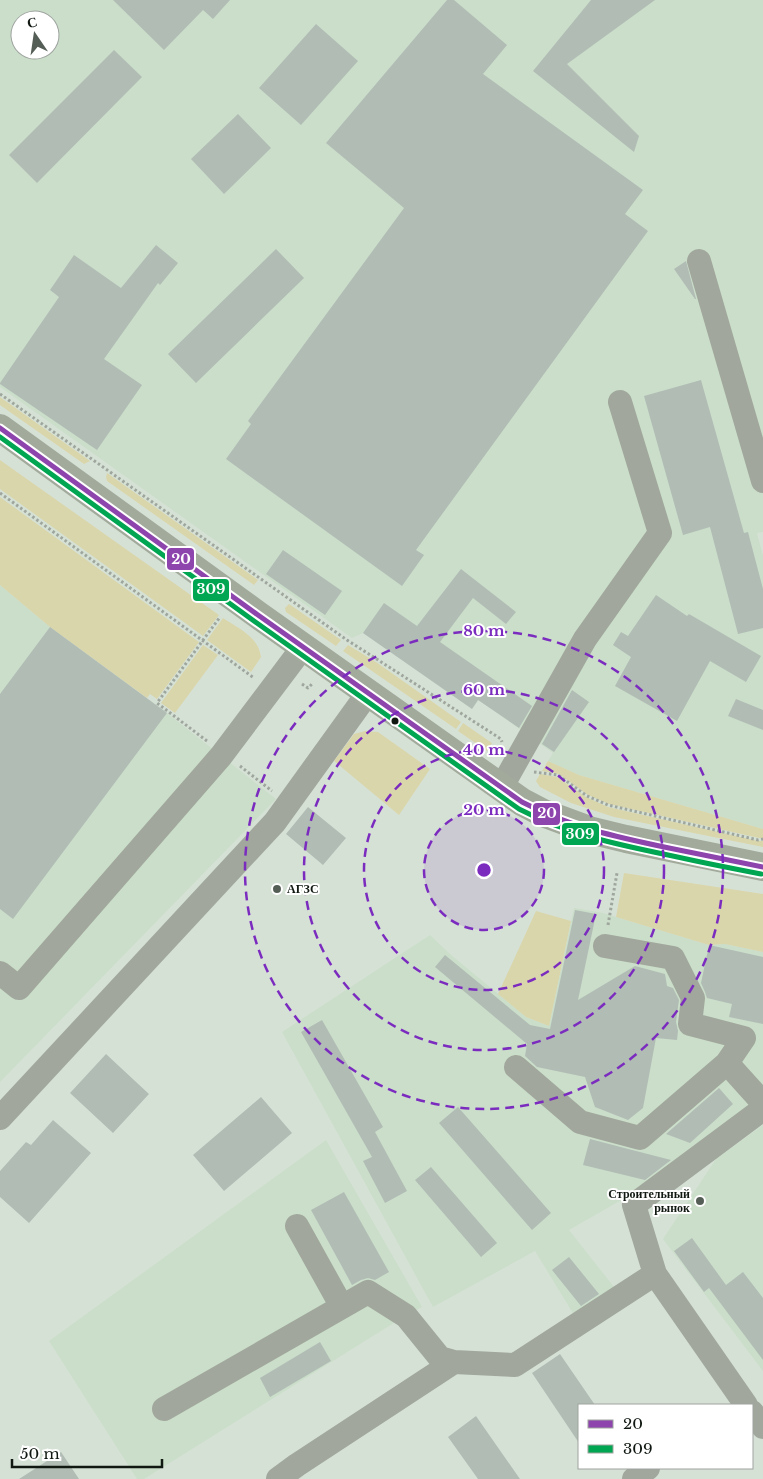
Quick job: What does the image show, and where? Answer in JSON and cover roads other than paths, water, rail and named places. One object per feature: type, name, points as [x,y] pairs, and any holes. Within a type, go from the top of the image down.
[{"type":"main road","points":[[0,428],[303,647],[522,802],[543,813],[589,830],[763,867]]},
{"type":"street","points":[[699,261],[763,481]]},
{"type":"street","points":[[501,788],[585,639],[660,533],[620,402]]},
{"type":"street","points":[[0,973],[19,988],[223,753],[303,647]]},
{"type":"street","points":[[0,1118],[275,822],[368,693]]},
{"type":"street","points":[[516,1067],[580,1122],[640,1138],[727,1063],[744,1038],[690,1024],[693,998],[673,958],[604,946]]},
{"type":"street","points":[[727,1063],[763,1103]]},
{"type":"street","points":[[742,1404],[655,1274],[634,1205],[763,1109]]},
{"type":"street","points":[[297,1226],[342,1307]]},
{"type":"street","points":[[164,1410],[368,1292],[406,1316],[440,1358],[454,1362],[515,1365],[655,1274]]},
{"type":"street","points":[[278,1479],[454,1362]]},
{"type":"street","points":[[753,1416],[763,1427]]},
{"type":"street","points":[[634,1479],[647,1469]]},
{"type":"place","name":"АГЗС","points":[[277,889]]},
{"type":"place","name":"Строительный рынок","points":[[700,1201]]}]
